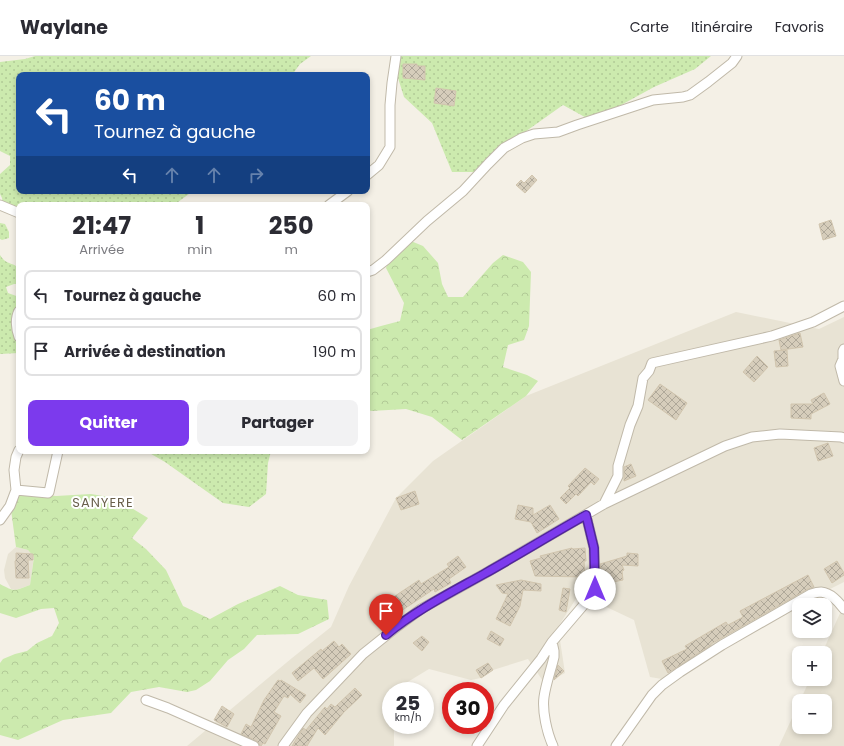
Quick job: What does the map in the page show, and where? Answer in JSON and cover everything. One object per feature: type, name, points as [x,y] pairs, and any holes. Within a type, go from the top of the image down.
[{"type":"street","points":[[370,172],[379,165],[390,147],[390,105],[396,56]]},
{"type":"street","points":[[370,271],[386,260],[427,221],[463,191],[504,148],[522,138],[534,134],[558,132],[653,100],[683,97],[694,92],[708,82],[737,56]]},
{"type":"street","points":[[333,202],[344,194]]},
{"type":"street","points":[[0,205],[16,212]]},
{"type":"street","points":[[604,504],[618,476],[618,466],[630,425],[638,406],[643,378],[649,371],[652,363],[772,336],[813,322],[844,306]]},
{"type":"street","points":[[844,349],[843,359],[840,366],[844,382]]},
{"type":"street","points":[[283,746],[307,713],[363,654],[398,626],[421,609],[604,504],[725,446],[752,437],[780,434],[844,438]]},
{"type":"street","points":[[0,520],[10,506],[16,490],[14,470],[17,454]]},
{"type":"street","points":[[16,490],[48,493],[51,490],[57,454]]},
{"type":"street","points":[[477,746],[504,705],[595,589],[594,548],[586,515]]},
{"type":"street","points":[[616,746],[652,695],[662,685],[722,645],[811,594],[820,592],[830,594],[844,609]]},
{"type":"street","points":[[552,642],[554,657],[544,697],[545,718],[552,746]]},
{"type":"street","points":[[146,700],[168,708],[254,746]]},
{"type":"shaded area","points":[[736,312],[819,329],[844,317],[844,582],[812,598],[792,598],[792,608],[760,624],[674,681],[650,677],[634,620],[579,594],[558,627],[565,673],[545,684],[528,659],[493,670],[481,678],[471,680],[429,669],[408,682],[382,682],[382,734],[394,734],[394,746],[187,746],[331,627],[349,586],[396,498],[433,461],[526,396]]},
{"type":"shaded area","points":[[16,547],[28,550],[34,556],[30,585],[16,590],[11,589],[5,578],[4,570],[8,554]]},
{"type":"shaded area","points":[[844,609],[844,746],[779,746],[792,718],[792,734],[832,734],[832,694],[803,694],[807,686],[832,686],[832,646],[825,646],[829,638],[832,638],[832,631],[841,611]]},
{"type":"green space","points":[[35,56],[311,56],[300,64],[294,72],[16,72],[16,194],[189,194],[178,202],[16,202],[16,209],[3,205],[0,194],[0,174],[10,165],[10,156],[0,151],[0,62],[25,59]]},
{"type":"green space","points":[[393,56],[711,56],[695,69],[654,87],[592,121],[563,105],[501,149],[478,172],[452,172],[432,123],[404,97],[392,59]]},
{"type":"green space","points":[[0,223],[5,224],[9,232],[9,238],[2,240],[0,239]]},
{"type":"green space","points":[[406,239],[423,246],[438,263],[442,284],[448,297],[463,297],[493,263],[503,255],[523,262],[531,272],[529,326],[524,340],[508,345],[503,367],[527,375],[538,381],[526,396],[462,440],[432,417],[406,409],[370,410],[370,329],[400,321],[404,303],[386,268],[395,246]]},
{"type":"green space","points":[[0,255],[7,262],[16,266],[16,284],[6,287],[8,293],[16,296],[16,353],[0,354]]},
{"type":"green space","points":[[151,454],[270,454],[268,463],[266,494],[249,507],[223,503]]},
{"type":"green space","points":[[91,494],[115,498],[148,518],[132,538],[146,549],[166,570],[183,606],[210,619],[238,604],[280,586],[298,595],[327,600],[329,619],[298,634],[257,635],[244,649],[228,660],[210,681],[196,690],[187,692],[159,687],[131,692],[111,713],[63,720],[18,740],[0,735],[0,663],[3,659],[27,651],[37,643],[52,636],[59,623],[54,608],[41,609],[16,618],[0,613],[0,584],[15,590],[30,585],[34,557],[28,550],[16,547],[9,495],[56,496]]},
{"type":"building","points":[[403,64],[417,64],[417,66],[425,66],[425,80],[403,78]]},
{"type":"building","points":[[436,88],[456,91],[454,106],[434,103]]},
{"type":"building","points":[[532,175],[537,180],[525,193],[516,185],[521,180],[524,183]]},
{"type":"building","points":[[831,220],[836,236],[823,240],[819,224]]},
{"type":"building","points":[[800,333],[803,347],[781,350],[779,340]]},
{"type":"building","points":[[787,350],[788,366],[776,367],[774,351]]},
{"type":"building","points":[[757,356],[768,367],[754,382],[743,372]]},
{"type":"building","points":[[660,384],[687,403],[676,420],[648,400]]},
{"type":"building","points":[[824,393],[830,404],[811,414],[811,419],[791,418],[791,404],[813,404],[811,400]]},
{"type":"building","points":[[828,443],[833,456],[818,461],[814,448]]},
{"type":"building","points":[[631,464],[636,476],[624,481],[624,467]]},
{"type":"building","points":[[585,468],[599,479],[594,485],[591,482],[578,496],[576,494],[566,504],[560,498],[570,488],[568,486]]},
{"type":"building","points":[[415,491],[419,504],[401,510],[396,498]]},
{"type":"building","points":[[518,505],[533,508],[533,515],[550,505],[559,519],[537,533],[531,522],[515,519]]},
{"type":"building","points":[[572,548],[585,548],[585,577],[535,576],[530,561],[541,558],[540,556]]},
{"type":"building","points":[[16,553],[33,554],[33,560],[28,560],[29,578],[16,578]]},
{"type":"building","points":[[627,553],[638,554],[638,566],[622,565],[624,570],[622,571],[623,580],[613,582],[612,576],[602,577],[600,564],[627,556]]},
{"type":"building","points":[[458,556],[466,567],[449,579],[451,583],[435,592],[434,589],[395,615],[382,626],[372,614],[392,598],[419,580],[421,584],[449,567],[447,564]]},
{"type":"building","points":[[837,561],[844,575],[832,583],[824,569]]},
{"type":"building","points":[[808,575],[814,587],[711,644],[668,673],[662,661],[687,649],[685,646],[726,622],[728,625],[743,617],[740,611]]},
{"type":"building","points":[[521,580],[541,584],[541,591],[523,590],[520,606],[510,626],[496,619],[508,594],[502,593],[496,585]]},
{"type":"building","points":[[563,588],[570,589],[566,612],[559,610]]},
{"type":"building","points":[[491,631],[504,639],[500,646],[487,639]]},
{"type":"building","points":[[422,636],[429,642],[422,651],[413,643]]},
{"type":"building","points":[[334,641],[339,647],[342,644],[351,654],[323,679],[314,668],[298,681],[292,673],[321,649],[322,651]]},
{"type":"building","points":[[488,663],[493,670],[481,678],[476,670]]},
{"type":"building","points":[[558,665],[564,671],[554,680]]},
{"type":"building","points":[[278,680],[281,680],[306,695],[300,703],[290,694],[288,698],[284,696],[274,712],[281,716],[265,744],[263,743],[260,746],[257,741],[241,734],[246,724],[251,727],[264,700]]},
{"type":"building","points":[[355,688],[362,695],[344,712],[325,735],[318,728],[307,746],[292,746],[303,728],[306,730],[325,707],[327,709],[331,704],[335,707]]},
{"type":"building","points":[[222,706],[234,714],[227,727],[214,720]]},
{"type":"district","name":"SANYERE","points":[[103,502]]},
{"type":"route","points":[[386,635],[421,609],[586,515],[594,548],[595,589]]}]
